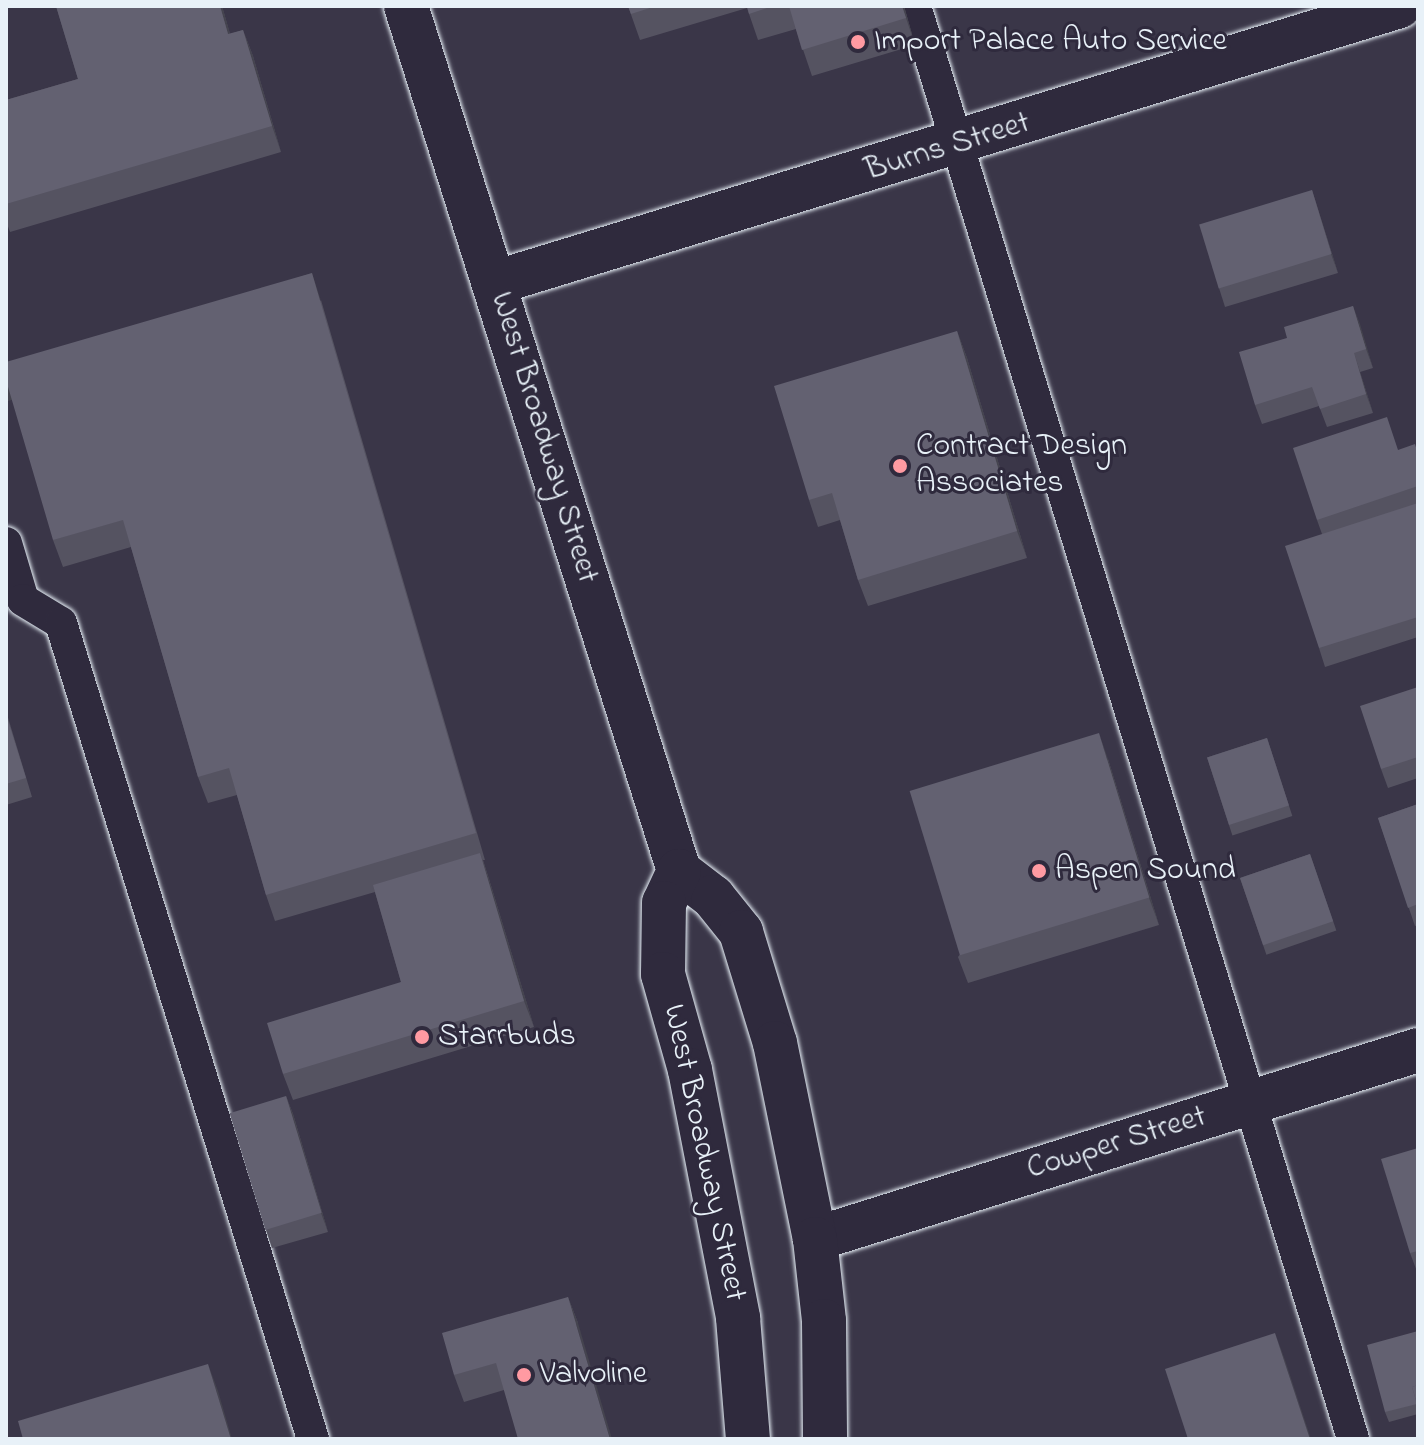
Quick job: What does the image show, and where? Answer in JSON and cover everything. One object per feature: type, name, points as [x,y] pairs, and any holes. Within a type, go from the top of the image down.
[{"type":"main road","name":"West Broadway Street","points":[[406,6],[679,871],[664,903],[663,974],[690,1070],[738,1318],[748,1439]]},
{"type":"main road","name":"Burns Street","points":[[494,283],[957,145],[1400,6]]},
{"type":"main road","points":[[679,871],[713,897],[741,932],[775,1043],[815,1239],[824,1321],[825,1439]]},
{"type":"main road","name":"Cowper Street","points":[[815,1239],[1418,1050]]},
{"type":"lane","points":[[915,6],[1353,1439]]},
{"type":"lane","points":[[6,543],[23,600],[61,623],[313,1439]]},
{"type":"building","points":[[56,6],[220,6],[228,34],[243,30],[272,126],[6,204],[6,100],[78,79]]},
{"type":"building","points":[[628,6],[656,6],[631,14]]},
{"type":"building","points":[[747,6],[773,6],[749,14]]},
{"type":"building","points":[[789,6],[902,6],[906,18],[802,50]]},
{"type":"building","points":[[1312,190],[1332,254],[1219,289],[1199,224]]},
{"type":"building","points":[[312,273],[476,833],[266,895],[229,768],[198,777],[123,520],[53,540],[6,380],[6,362]]},
{"type":"building","points":[[1353,306],[1366,349],[1354,353],[1366,394],[1320,409],[1312,387],[1255,405],[1239,352],[1287,338],[1284,327]]},
{"type":"building","name":"Contract Design Associates","points":[[957,331],[1017,531],[858,580],[832,493],[809,500],[774,386]]},
{"type":"building","points":[[1387,417],[1398,450],[1415,444],[1418,486],[1317,520],[1293,448]]},
{"type":"building","points":[[1418,503],[1418,617],[1319,648],[1285,546]]},
{"type":"building","points":[[1418,687],[1418,757],[1381,769],[1360,706]]},
{"type":"building","points":[[6,714],[26,778],[6,784]]},
{"type":"building","name":"Aspen Sound","points":[[1099,733],[1149,897],[960,955],[910,791]]},
{"type":"building","points":[[1267,738],[1289,806],[1229,825],[1207,757]]},
{"type":"building","points":[[1418,804],[1418,904],[1408,908],[1378,818]]},
{"type":"building","points":[[480,853],[524,1001],[283,1074],[267,1023],[401,982],[373,885]]},
{"type":"building","points":[[1310,854],[1333,921],[1263,945],[1240,878]]},
{"type":"building","points":[[286,1096],[322,1213],[265,1230],[230,1113]]},
{"type":"building","points":[[1418,1148],[1418,1251],[1410,1253],[1381,1159]]},
{"type":"building","name":"Valvoline","points":[[568,1297],[610,1439],[518,1439],[496,1363],[454,1375],[442,1333]]},
{"type":"building","points":[[1418,1331],[1418,1385],[1412,1387],[1417,1404],[1385,1412],[1367,1345]]},
{"type":"building","points":[[1275,1333],[1310,1439],[1188,1439],[1165,1369]]},
{"type":"building","points":[[208,1364],[231,1439],[23,1439],[18,1421]]},
{"type":"building","points":[[1418,1385],[1418,1407],[1412,1387]]},
{"type":"place","name":"Import Palace Auto Service","points":[[858,42]]},
{"type":"place","name":"Contract Design Associates","points":[[900,466]]},
{"type":"place","name":"Aspen Sound","points":[[1039,871]]},
{"type":"place","name":"Starrbuds","points":[[422,1037]]},
{"type":"place","name":"Valvoline","points":[[524,1375]]}]
